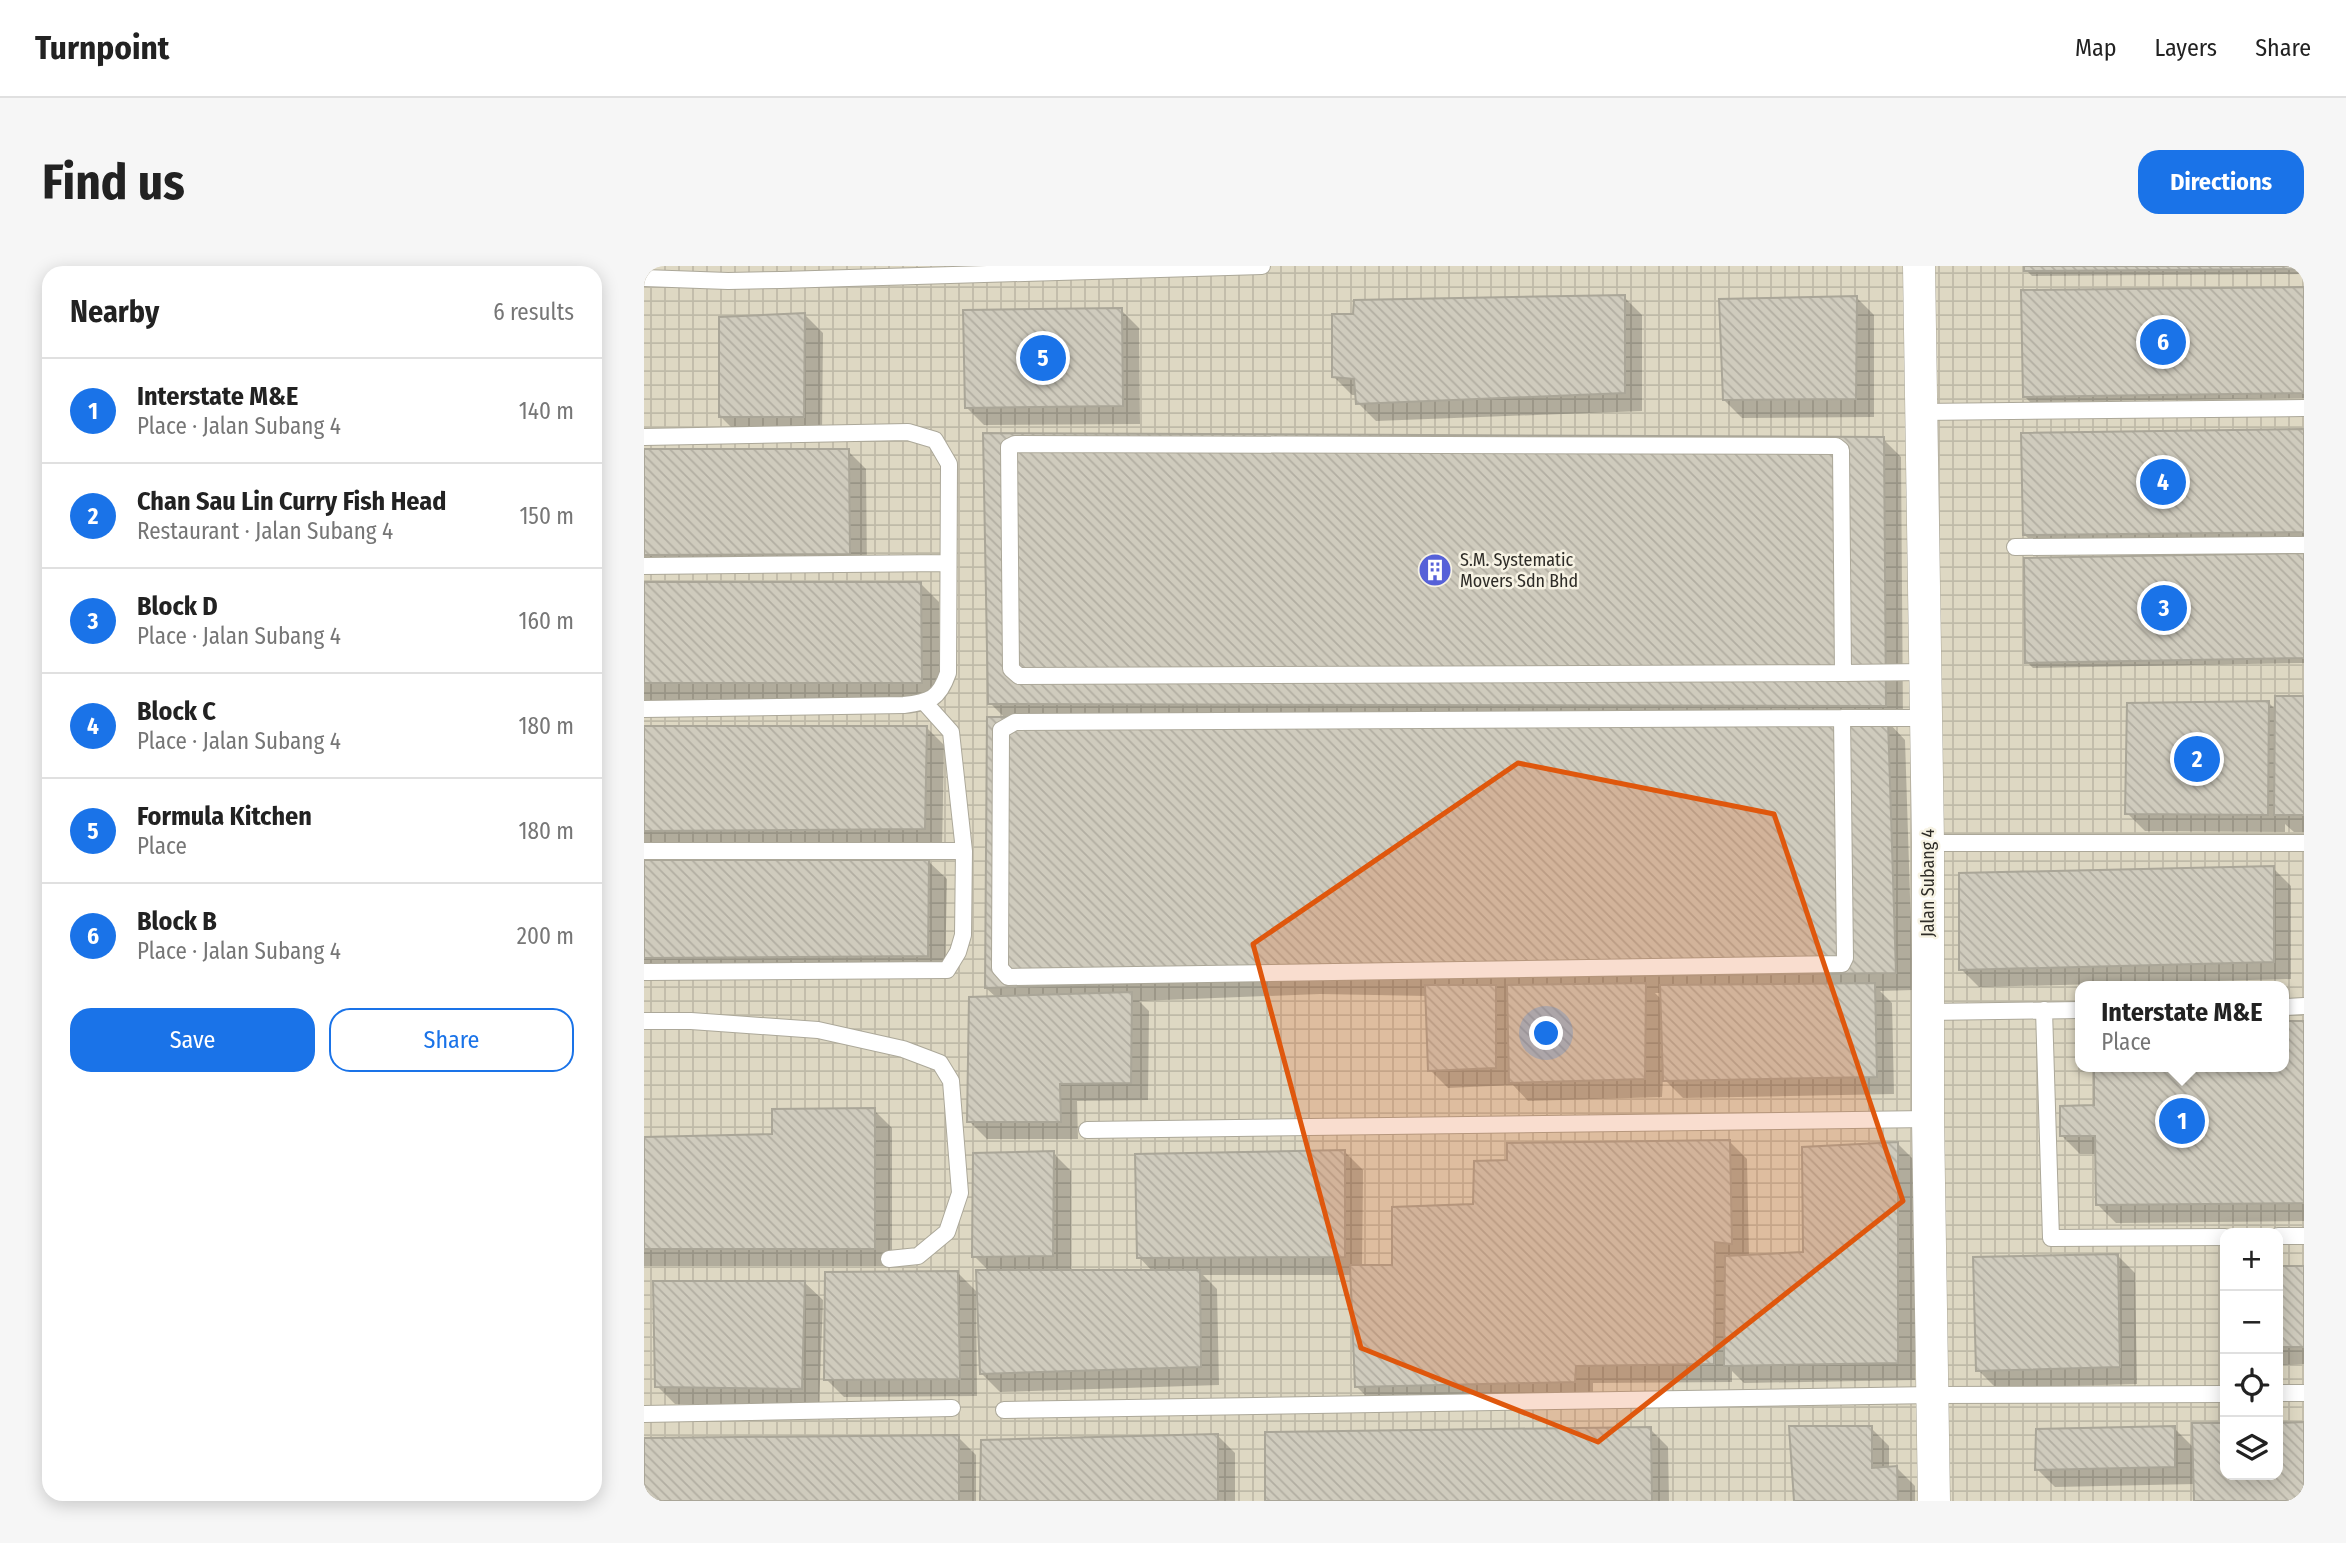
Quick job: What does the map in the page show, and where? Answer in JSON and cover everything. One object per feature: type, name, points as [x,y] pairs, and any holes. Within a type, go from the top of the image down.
[{"type":"street","name":"Jalan Subang 4","points":[[1919,266],[1934,1501]]},
{"type":"lane","points":[[644,278],[754,281],[1262,266]]},
{"type":"lane","points":[[1921,412],[2304,408]]},
{"type":"lane","points":[[644,437],[908,432],[935,440],[949,464],[948,674],[942,690],[925,703],[852,707],[644,709]]},
{"type":"lane","points":[[1843,673],[1841,450],[1836,446],[1015,444],[1009,447],[1011,669],[1019,676],[1843,673],[1925,672]]},
{"type":"lane","points":[[2015,547],[2304,545]]},
{"type":"lane","points":[[644,566],[947,563]]},
{"type":"lane","points":[[644,972],[947,970],[958,952],[963,935],[964,850],[951,732],[925,703]]},
{"type":"lane","points":[[1842,718],[1845,958],[1842,964],[1008,977],[1000,968],[1001,730],[1015,722],[1842,718],[1925,718]]},
{"type":"lane","points":[[1928,843],[2304,843]]},
{"type":"lane","points":[[644,851],[964,850]]},
{"type":"lane","points":[[2045,1010],[2050,1238],[2220,1237]]},
{"type":"lane","points":[[1928,1012],[2075,1010]]},
{"type":"lane","points":[[644,1021],[691,1021],[818,1030],[903,1049],[940,1063],[951,1081],[960,1193],[947,1232],[918,1256],[889,1259]]},
{"type":"lane","points":[[1087,1130],[1928,1119]]},
{"type":"lane","points":[[2283,1236],[2304,1236]]},
{"type":"lane","points":[[2283,1394],[2304,1393]]},
{"type":"lane","points":[[1004,1410],[1933,1395],[2220,1394]]},
{"type":"lane","points":[[644,1414],[952,1408]]},
{"type":"highlighted area","points":[[1518,763],[1774,814],[1903,1201],[1598,1442],[1361,1348],[1253,944]]},
{"type":"shaded area","points":[[644,266],[2304,266],[2304,1501],[644,1501]]},
{"type":"building","points":[[2024,266],[2304,266],[2304,269],[2024,271]]},
{"type":"building","points":[[2304,287],[2304,393],[2023,397],[2021,290]]},
{"type":"building","points":[[1625,295],[1625,393],[1356,404],[1354,379],[1332,377],[1332,314],[1353,314],[1354,300]]},
{"type":"building","points":[[1857,296],[1856,399],[1723,400],[1719,299]]},
{"type":"building","points":[[1122,308],[1123,406],[965,408],[963,310]]},
{"type":"building","points":[[805,313],[804,417],[719,417],[719,317]]},
{"type":"building","points":[[2304,429],[2304,532],[2023,535],[2021,433]]},
{"type":"building","name":"S.M. Systematic Movers Sdn Bhd","points":[[983,433],[1884,437],[1886,706],[988,704]]},
{"type":"building","points":[[644,449],[849,449],[850,554],[644,555]]},
{"type":"building","points":[[2304,553],[2304,658],[2025,663],[2024,558]]},
{"type":"building","points":[[644,582],[921,582],[922,683],[644,683]]},
{"type":"building","points":[[2275,696],[2304,696],[2304,815],[2274,815]]},
{"type":"building","points":[[2269,701],[2268,815],[2125,814],[2127,703]]},
{"type":"building","points":[[987,717],[1888,720],[1896,973],[1236,980],[985,988]]},
{"type":"building","points":[[644,726],[927,726],[925,829],[644,831]]},
{"type":"building","points":[[644,860],[929,860],[928,956],[644,958]]},
{"type":"building","points":[[2274,866],[2274,962],[1959,970],[1959,873]]},
{"type":"building","points":[[1646,983],[1645,1079],[1509,1083],[1507,985]]},
{"type":"building","points":[[1875,983],[1877,1077],[1663,1081],[1660,985]]},
{"type":"building","points":[[1425,985],[1496,985],[1496,1068],[1428,1071]]},
{"type":"building","points":[[1132,992],[1131,1083],[1060,1084],[1061,1122],[967,1122],[969,997]]},
{"type":"building","points":[[2289,1021],[2304,1021],[2304,1203],[2096,1205],[2095,1136],[2060,1136],[2060,1106],[2094,1105],[2094,1072],[2289,1072]]},
{"type":"building","points":[[875,1108],[875,1249],[644,1249],[644,1137],[772,1134],[772,1109]]},
{"type":"building","points":[[1730,1140],[1732,1244],[1715,1242],[1714,1364],[1576,1366],[1575,1382],[1355,1387],[1350,1265],[1392,1265],[1392,1207],[1473,1204],[1474,1161],[1507,1160],[1507,1143]]},
{"type":"building","points":[[1898,1142],[1898,1363],[1724,1366],[1725,1256],[1803,1252],[1802,1147]]},
{"type":"building","points":[[1345,1150],[1345,1257],[1137,1258],[1135,1154]]},
{"type":"building","points":[[1054,1151],[1053,1256],[972,1257],[973,1153]]},
{"type":"building","points":[[2118,1254],[2120,1367],[1976,1371],[1973,1257]]},
{"type":"building","points":[[2283,1266],[2304,1266],[2304,1347],[2283,1347]]},
{"type":"building","points":[[976,1270],[1200,1270],[1201,1367],[980,1374]]},
{"type":"building","points":[[958,1271],[960,1379],[824,1380],[825,1272]]},
{"type":"building","points":[[653,1281],[805,1281],[802,1389],[655,1387]]},
{"type":"building","points":[[2304,1422],[2304,1501],[2194,1501],[2192,1423],[2220,1423],[2220,1480],[2283,1480],[2283,1423]]},
{"type":"building","points":[[1789,1426],[1872,1426],[1872,1468],[1897,1466],[1898,1501],[1794,1501]]},
{"type":"building","points":[[2175,1426],[2175,1467],[2035,1470],[2036,1429]]},
{"type":"building","points":[[1651,1427],[1652,1501],[1265,1501],[1265,1432]]},
{"type":"building","points":[[1218,1434],[1218,1501],[980,1501],[981,1440]]},
{"type":"building","points":[[959,1435],[959,1501],[644,1501],[644,1438]]},
{"type":"place","name":"Block B","points":[[2163,342]]},
{"type":"place","name":"Formula Kitchen","points":[[1043,358]]},
{"type":"place","name":"Block C","points":[[2163,482]]},
{"type":"place","name":"S.M. Systematic Movers Sdn Bhd","points":[[1435,570]]},
{"type":"place","name":"Block D","points":[[2164,608]]},
{"type":"place","name":"Chan Sau Lin Curry Fish Head","points":[[2197,759]]},
{"type":"place","name":"Interstate M&E","points":[[2182,1121]]}]
